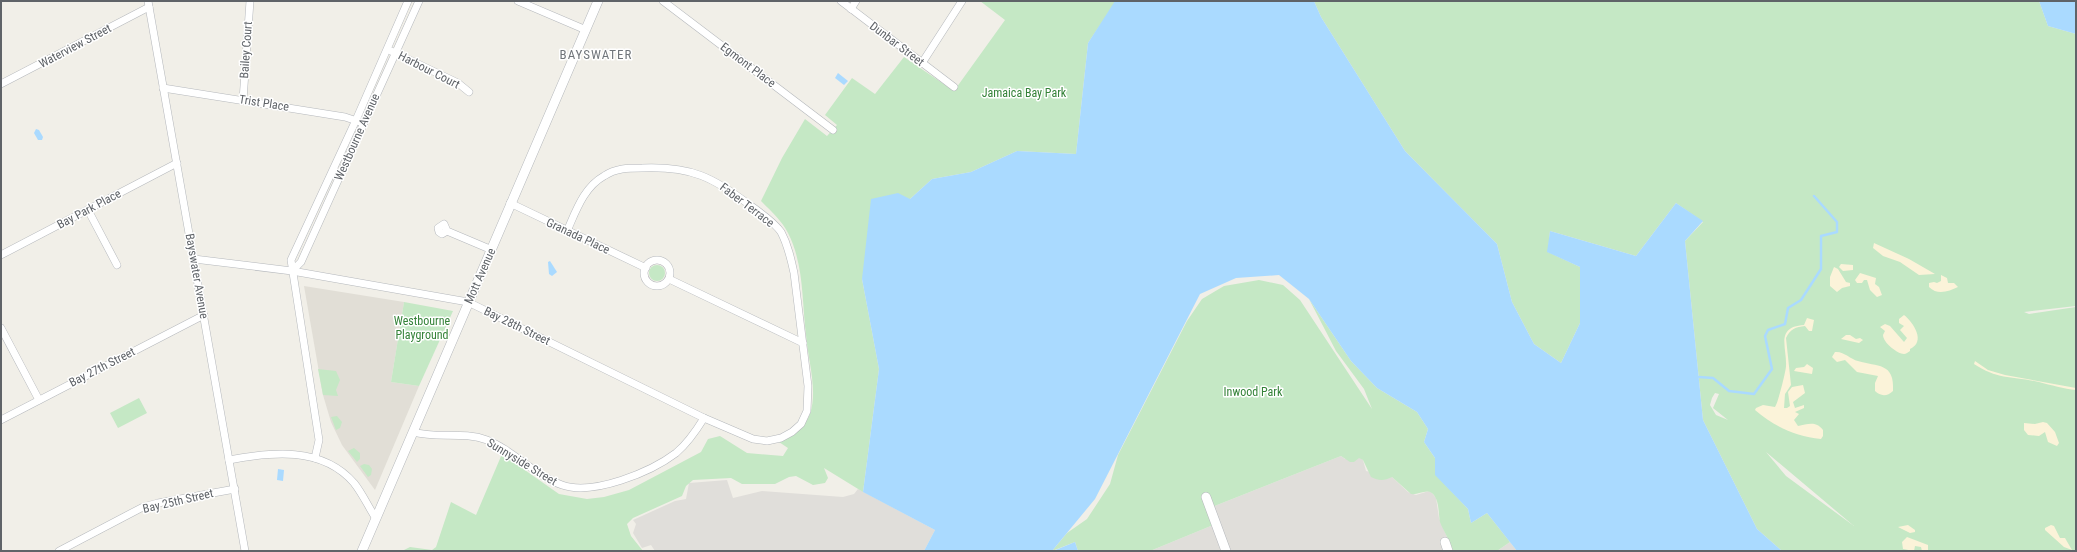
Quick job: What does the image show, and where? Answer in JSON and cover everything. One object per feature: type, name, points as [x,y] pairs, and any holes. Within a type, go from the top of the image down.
[{"type":"street","name":"Bailey Court","points":[[243,100],[250,1]]},
{"type":"street","name":"Westbourne Avenue","points":[[360,121],[387,49],[408,1]]},
{"type":"street","name":"Westbourne Avenue","points":[[315,458],[319,445],[319,435],[291,260],[395,53],[419,1]]},
{"type":"street","points":[[518,1],[586,30]]},
{"type":"street","name":"Mott Avenue","points":[[362,551],[375,517],[492,250],[510,203],[598,1]]},
{"type":"street","name":"Egmont Place","points":[[663,1],[833,130]]},
{"type":"street","name":"Dunbar Street","points":[[841,1],[954,87]]},
{"type":"street","points":[[851,8],[856,1]]},
{"type":"street","points":[[922,63],[962,1]]},
{"type":"street","name":"Waterview Street","points":[[1,84],[149,4]]},
{"type":"street","name":"Bayswater Avenue","points":[[149,4],[245,551]]},
{"type":"street","name":"Harbour Court","points":[[387,49],[458,83],[469,92]]},
{"type":"street","name":"Trist Place","points":[[163,88],[243,100],[360,121]]},
{"type":"street","name":"Bay Park Place","points":[[1,255],[177,163]]},
{"type":"street","name":"Faber Terrace","points":[[567,231],[586,193],[595,182],[612,171],[622,168],[661,167],[685,170],[702,175],[732,192],[774,225],[780,232],[790,256],[794,273],[808,392],[806,414],[797,428],[776,440]]},
{"type":"street","name":"Granada Place","points":[[510,203],[646,268]]},
{"type":"street","points":[[88,210],[117,265]]},
{"type":"street","points":[[447,231],[492,250]]},
{"type":"street","name":"Bay 28th Street","points":[[194,259],[292,271],[468,302],[704,418],[753,439],[776,440]]},
{"type":"street","points":[[663,261],[669,267],[669,279],[663,285],[654,285],[647,280],[645,276],[646,268],[651,262],[663,261]]},
{"type":"street","points":[[669,279],[803,343]]},
{"type":"street","name":"Bay 27th Street","points":[[1,420],[204,315]]},
{"type":"street","points":[[1,328],[39,400]]},
{"type":"street","name":"Sunnyside Street","points":[[413,432],[426,436],[475,436],[490,440],[538,473],[562,485],[587,489],[628,477],[665,460],[690,439],[704,418]]},
{"type":"street","points":[[229,460],[273,453],[315,458],[331,465],[354,483],[375,517]]},
{"type":"street","name":"Bay 25th Street","points":[[59,551],[143,507],[235,489]]},
{"type":"street","points":[[1206,497],[1226,551]]},
{"type":"shaded area","points":[[304,286],[404,302],[391,382],[419,386],[375,490],[342,445],[331,422],[323,395]]},
{"type":"shaded area","points":[[1341,456],[1345,459],[1359,457],[1363,460],[1366,471],[1392,477],[1408,492],[1416,495],[1429,491],[1432,493],[1436,498],[1439,518],[1453,551],[1150,551],[1218,523],[1212,507]]},
{"type":"shaded area","points":[[727,480],[733,498],[762,491],[843,497],[854,494],[858,489],[935,530],[924,551],[655,551],[651,545],[642,548],[633,533],[636,524],[633,520],[675,501],[686,499],[689,483]]},
{"type":"shaded area","points":[[1510,542],[1517,551],[1497,551]]},
{"type":"green space","name":"Jamaica Bay Park","points":[[980,1],[1115,1],[1115,3],[1088,43],[1076,154],[1017,151],[971,172],[932,179],[910,199],[862,279],[879,369],[863,492],[824,468],[828,478],[825,483],[813,485],[796,476],[789,477],[775,484],[742,484],[731,478],[693,480],[686,486],[682,496],[633,518],[627,524],[631,536],[643,551],[402,551],[410,547],[432,550],[436,547],[451,502],[476,515],[502,454],[559,494],[587,499],[604,497],[629,490],[701,452],[708,439],[720,436],[747,453],[783,456],[788,448],[779,442],[797,431],[808,419],[812,405],[813,385],[807,345],[802,283],[797,257],[783,224],[761,201],[782,158],[805,119],[827,136],[837,125],[825,115],[852,78],[875,94],[904,57],[954,91],[1005,20]]},
{"type":"green space","points":[[1314,1],[2039,1],[2048,26],[2076,34],[2076,306],[2024,312],[2029,314],[2076,307],[2076,551],[1782,551],[1757,529],[1703,420],[1685,241],[1703,222],[1676,203],[1636,256],[1550,231],[1548,252],[1580,267],[1580,323],[1561,363],[1534,344],[1512,302],[1497,244],[1405,151],[1321,17]],"holes":[[[1715,393],[1719,394],[1713,408],[1728,420],[1716,415],[1710,405]],[[1766,452],[1854,526],[1786,476]]]},
{"type":"green space","points":[[654,265],[660,265],[665,270],[663,279],[660,281],[654,281],[649,276],[649,270]]},
{"type":"green space","name":"Inwood Park","points":[[1259,280],[1283,285],[1300,300],[1372,409],[1364,389],[1336,351],[1309,299],[1351,361],[1377,388],[1417,412],[1428,429],[1424,442],[1435,458],[1436,475],[1468,509],[1471,523],[1487,513],[1510,542],[1497,551],[1453,551],[1440,522],[1437,501],[1433,494],[1430,492],[1423,492],[1411,494],[1392,477],[1382,480],[1371,477],[1363,460],[1359,458],[1354,462],[1350,462],[1341,456],[1212,507],[1218,523],[1150,551],[1078,551],[1075,542],[1052,551],[1067,533],[1087,519],[1110,484],[1118,455],[1187,321],[1202,299],[1224,286]]},
{"type":"green space","name":"Westbourne Playground","points":[[404,302],[453,311],[419,386],[391,382]]},
{"type":"green space","points":[[318,369],[336,371],[340,380],[336,390],[338,396],[323,395]]},
{"type":"green space","points":[[139,398],[147,413],[118,428],[110,413]]},
{"type":"green space","points":[[337,416],[342,422],[340,428],[336,430],[331,417]]},
{"type":"green space","points":[[354,448],[360,453],[360,459],[357,462],[348,451]]},
{"type":"green space","points":[[364,464],[369,465],[372,469],[371,475],[368,477],[360,466]]},
{"type":"sand","points":[[1874,243],[1909,259],[1935,274],[1919,275],[1900,262],[1883,256],[1873,248]]},
{"type":"sand","points":[[1841,264],[1853,265],[1853,270],[1843,271],[1839,267]]},
{"type":"sand","points":[[1834,267],[1838,269],[1846,282],[1850,283],[1850,286],[1842,288],[1837,292],[1830,286],[1830,277]]},
{"type":"sand","points":[[1860,273],[1876,278],[1875,284],[1879,287],[1882,295],[1877,297],[1870,290],[1867,280],[1864,280],[1862,283],[1857,283],[1855,280]]},
{"type":"sand","points":[[1941,275],[1947,278],[1948,283],[1954,283],[1958,287],[1944,292],[1932,290],[1929,287],[1929,283],[1937,283],[1941,281]]},
{"type":"sand","points":[[1904,315],[1915,327],[1918,337],[1915,346],[1910,349],[1910,351],[1901,354],[1888,345],[1883,335],[1885,331],[1880,327],[1885,324],[1890,326],[1904,342],[1907,338],[1900,330],[1904,326],[1899,323],[1899,319]]},
{"type":"sand","points":[[1807,318],[1814,320],[1812,331],[1809,331],[1805,326],[1799,327],[1791,331],[1786,338],[1791,385],[1785,394],[1784,408],[1790,406],[1788,392],[1792,387],[1803,385],[1805,393],[1793,402],[1795,408],[1804,405],[1804,408],[1795,412],[1799,414],[1794,420],[1798,426],[1814,424],[1820,427],[1823,430],[1823,436],[1821,439],[1803,436],[1786,430],[1755,410],[1763,405],[1775,407],[1786,369],[1784,339],[1789,330],[1804,325]]},
{"type":"sand","points":[[1846,335],[1863,340],[1859,343],[1841,339]]},
{"type":"sand","points":[[1835,352],[1841,353],[1855,360],[1878,365],[1888,370],[1893,382],[1893,391],[1886,395],[1877,393],[1875,391],[1875,383],[1878,376],[1857,372],[1845,360],[1837,362],[1832,357]]},
{"type":"sand","points":[[1975,361],[1988,370],[2005,375],[2076,388],[2076,390],[1991,373],[1974,364]]},
{"type":"sand","points":[[1807,364],[1813,368],[1812,374],[1794,371],[1796,368],[1804,367]]},
{"type":"sand","points":[[2043,422],[2047,423],[2055,432],[2059,443],[2057,446],[2048,442],[2045,432],[2039,436],[2028,435],[2024,430],[2024,423],[2035,424]]},
{"type":"sand","points":[[1908,525],[1915,530],[1915,532],[1910,533],[1898,527]]},
{"type":"sand","points":[[2051,525],[2054,526],[2060,538],[2065,538],[2072,550],[2064,547],[2045,530],[2045,528]]},
{"type":"sand","points":[[1907,537],[1928,545],[1928,550],[1922,551],[1921,547],[1915,546],[1914,551],[1903,549],[1902,542]]},
{"type":"water","points":[[1115,1],[1314,1],[1321,17],[1405,151],[1497,244],[1512,302],[1534,344],[1561,363],[1580,323],[1580,267],[1547,252],[1550,231],[1636,256],[1676,203],[1703,221],[1685,241],[1703,420],[1757,529],[1782,551],[1517,551],[1487,513],[1471,523],[1468,509],[1435,475],[1435,458],[1424,442],[1428,429],[1417,412],[1377,388],[1351,361],[1309,299],[1279,275],[1236,278],[1200,294],[1095,499],[1052,551],[924,551],[935,530],[863,492],[879,369],[862,279],[871,199],[898,193],[910,199],[932,179],[971,172],[1017,151],[1076,154],[1088,43]]},
{"type":"water","points":[[2039,1],[2076,1],[2076,34],[2048,26]]},
{"type":"water","points":[[838,73],[848,81],[844,85],[835,78]]},
{"type":"water","points":[[36,129],[39,130],[43,137],[42,140],[38,140],[34,133]]},
{"type":"water","points":[[550,261],[557,272],[552,276],[549,274],[548,262]]},
{"type":"water","points":[[278,469],[284,470],[283,481],[277,480]]},
{"type":"water","points":[[1075,542],[1078,551],[1053,551]]},
{"type":"waterway","points":[[1699,377],[1713,378],[1729,391],[1754,394],[1772,369],[1765,336],[1768,330],[1785,324],[1788,308],[1801,300],[1821,269],[1821,236],[1837,232],[1837,222],[1814,196]]},
{"type":"district","name":"BAYSWATER","points":[[596,54]]}]
